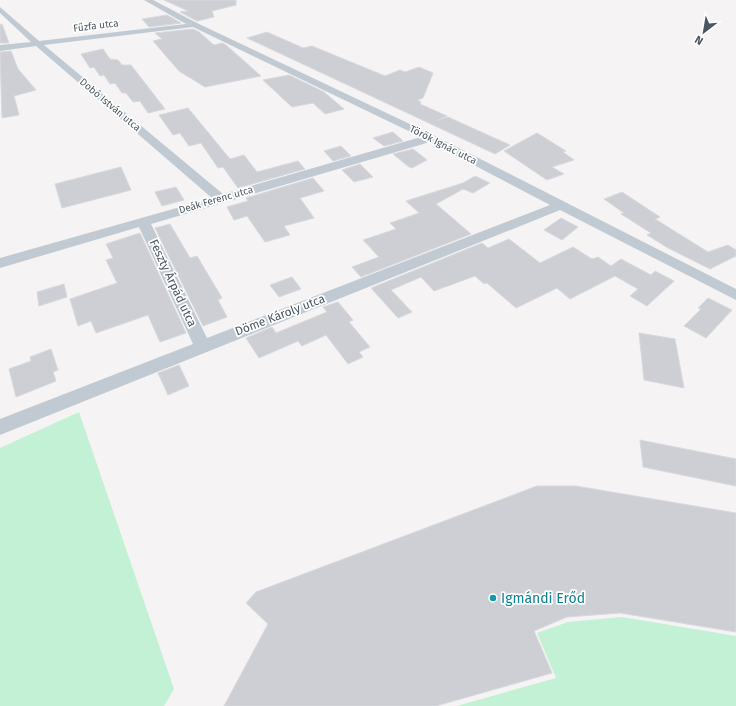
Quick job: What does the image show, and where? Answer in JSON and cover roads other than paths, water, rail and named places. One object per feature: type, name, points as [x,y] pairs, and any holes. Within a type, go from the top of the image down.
[{"type":"street","name":"Török Ignác utca","points":[[148,0],[194,25],[431,138],[736,295]]},
{"type":"street","name":"Dobó István utca","points":[[0,9],[38,44],[221,199]]},
{"type":"street","name":"Fűzfa utca","points":[[0,48],[194,25]]},
{"type":"street","name":"Deák Ferenc utca","points":[[0,263],[431,138]]},
{"type":"street","name":"Döme Károly utca","points":[[0,427],[561,205]]},
{"type":"street","name":"Feszty Árpád utca","points":[[144,220],[202,346]]},
{"type":"place","name":"Igmándi Erőd","points":[[493,598]]}]
